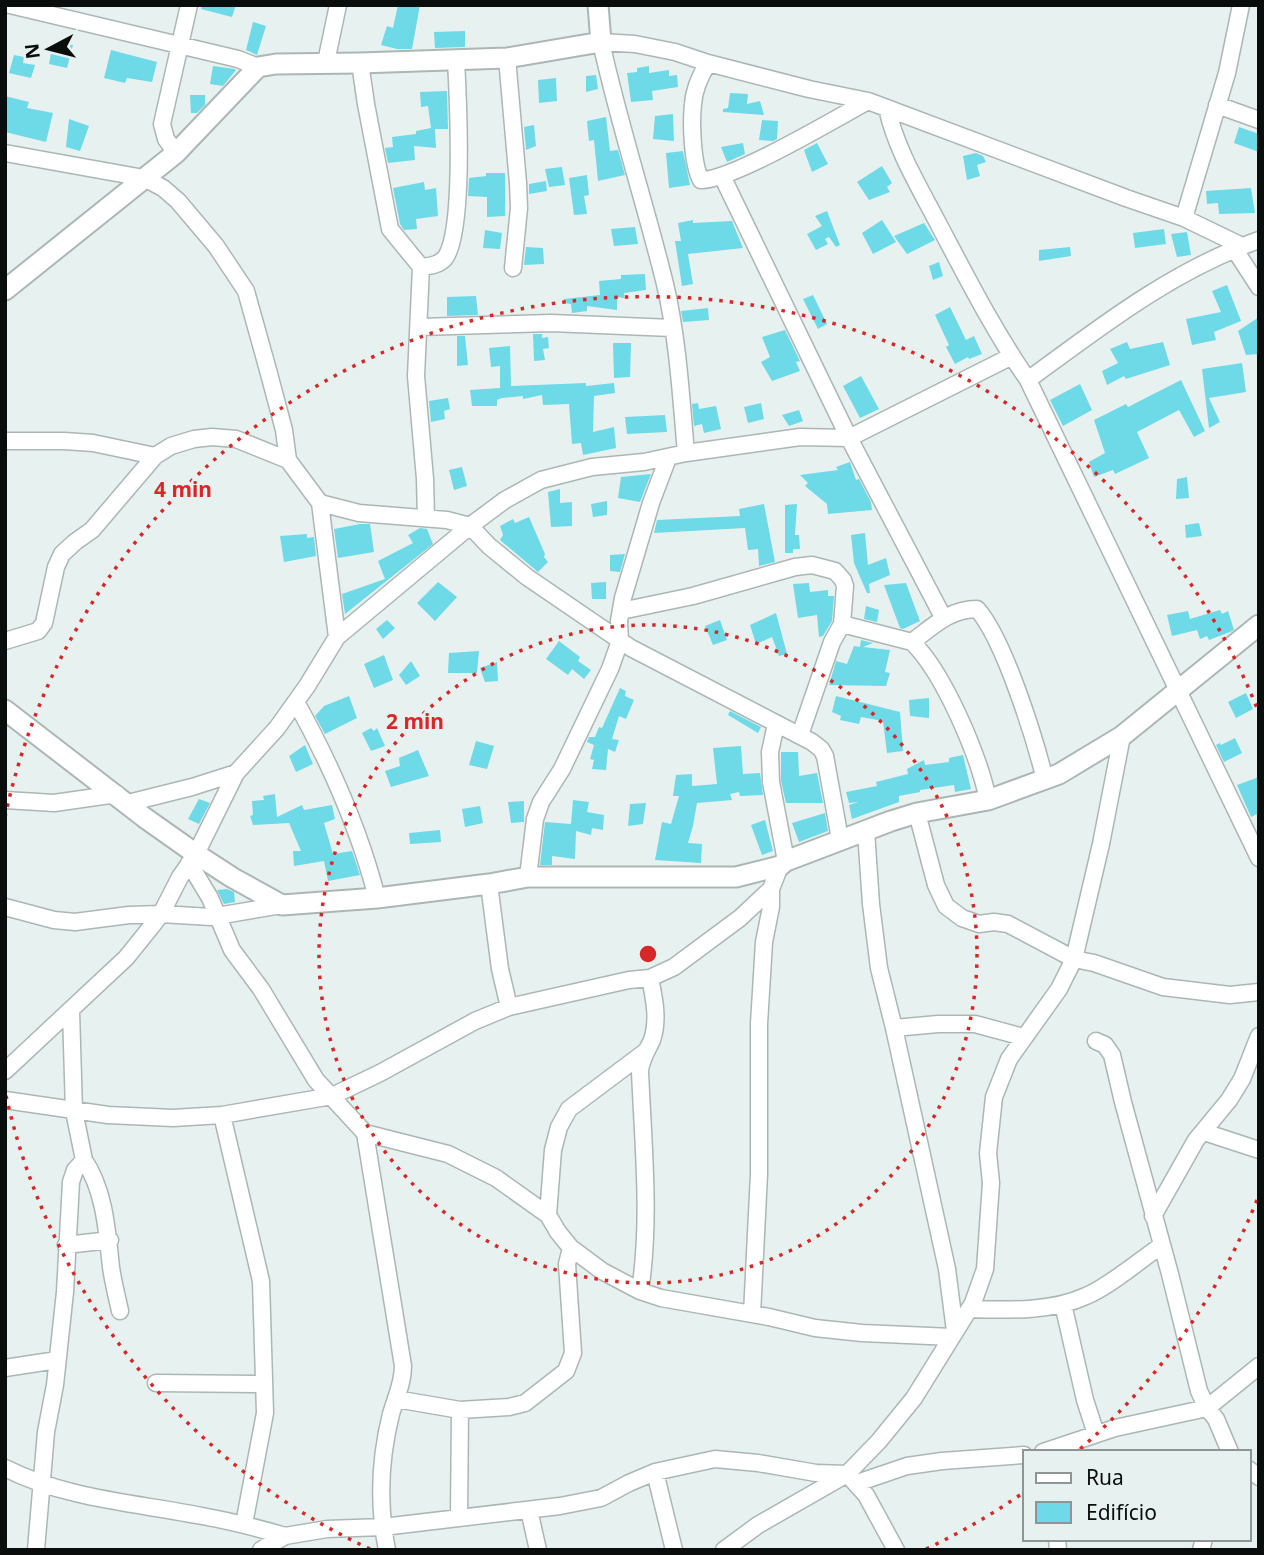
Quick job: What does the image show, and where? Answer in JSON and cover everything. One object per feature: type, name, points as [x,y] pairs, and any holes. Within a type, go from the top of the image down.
[{"type":"street","points":[[10,5],[44,9],[258,66],[507,58],[601,42],[648,46],[809,89],[868,101],[1184,218],[1238,248],[1259,287]]},
{"type":"street","points":[[176,153],[166,139],[162,124],[189,5]]},
{"type":"street","points":[[326,62],[338,5]]},
{"type":"street","points":[[598,5],[601,42],[616,108],[665,286],[678,365],[686,453]]},
{"type":"street","points":[[1184,218],[1227,73],[1241,5]]},
{"type":"street","points":[[507,58],[519,208],[513,268]]},
{"type":"street","points":[[421,267],[433,266],[444,259],[453,241],[459,141],[456,60]]},
{"type":"street","points":[[708,63],[700,77],[693,103],[696,165],[701,180],[722,176],[868,101]]},
{"type":"street","points":[[360,64],[390,229],[421,267],[416,376],[426,518]]},
{"type":"street","points":[[5,290],[176,153],[258,66]]},
{"type":"street","points":[[1217,106],[1259,120]]},
{"type":"street","points":[[887,108],[891,130],[920,189],[1012,356],[1028,380],[1259,858]]},
{"type":"street","points":[[5,153],[144,178],[163,188],[178,201],[216,246],[246,292],[271,382],[288,460],[320,503],[337,637]]},
{"type":"street","points":[[722,176],[849,438],[943,618]]},
{"type":"street","points":[[1028,380],[1139,300],[1238,248],[1259,240]]},
{"type":"street","points":[[420,327],[551,323],[672,328]]},
{"type":"street","points":[[5,1071],[126,958],[161,914],[236,773],[277,728],[337,637],[505,500],[541,480],[592,467],[668,458],[800,436],[849,438],[1012,356]]},
{"type":"street","points":[[5,642],[38,631],[44,623],[56,567],[62,554],[92,530],[155,456],[182,442],[212,437],[236,439],[288,460]]},
{"type":"street","points":[[5,441],[93,443],[155,456]]},
{"type":"street","points":[[528,877],[535,819],[541,802],[553,787],[611,669],[620,641],[621,611],[651,503],[668,458]]},
{"type":"street","points":[[320,503],[359,513],[426,518],[470,526],[489,546],[527,577],[620,641],[800,735],[821,749],[825,756],[840,839]]},
{"type":"street","points":[[621,611],[693,596],[795,567],[812,565],[835,571],[845,586],[842,624],[832,642],[800,735]]},
{"type":"street","points":[[912,642],[943,618],[966,609],[977,609],[988,623],[1011,677],[1045,780]]},
{"type":"street","points":[[842,624],[912,642],[929,662],[974,752],[988,800]]},
{"type":"street","points":[[5,907],[54,920],[75,922],[95,918],[161,914],[187,917],[218,915],[282,905],[377,898],[528,877],[736,877],[783,864],[840,839],[917,813],[988,800],[1045,780],[1076,765],[1122,736],[1259,625]]},
{"type":"street","points":[[296,702],[337,779],[365,850],[377,898]]},
{"type":"street","points":[[5,710],[122,799],[192,858],[282,905]]},
{"type":"street","points":[[5,1100],[140,1118],[203,1118],[332,1096],[368,1080],[475,1021],[509,1007],[629,980],[650,978],[683,961],[740,918],[771,889],[783,864],[771,782],[770,752],[776,724]]},
{"type":"street","points":[[852,1479],[914,1398],[970,1309],[985,1269],[991,1183],[988,1153],[994,1097],[1009,1059],[1059,989],[1074,959],[1101,844],[1122,736]]},
{"type":"street","points":[[5,800],[54,803],[122,799],[215,781],[236,773]]},
{"type":"street","points":[[917,813],[936,885],[946,906],[962,918],[979,924],[1007,924],[1074,959],[1094,963],[1163,987],[1230,995],[1259,992]]},
{"type":"street","points":[[866,831],[879,968],[947,1269],[953,1334]]},
{"type":"street","points":[[192,858],[232,950],[267,998],[316,1080],[365,1133],[403,1366],[403,1376],[391,1413],[380,1500],[387,1550]]},
{"type":"street","points":[[489,884],[500,969],[509,1007]]},
{"type":"street","points":[[752,1314],[759,1186],[759,1014],[771,889]]},
{"type":"street","points":[[640,1291],[646,1251],[640,1071],[656,1019],[650,978]]},
{"type":"street","points":[[71,1011],[74,1111],[84,1160],[95,1181],[110,1240],[111,1269],[120,1311]]},
{"type":"street","points":[[894,1028],[975,1024],[1023,1037]]},
{"type":"street","points":[[1153,1216],[1184,1159],[1242,1079],[1259,1036]]},
{"type":"street","points":[[1096,1041],[1105,1045],[1112,1055],[1199,1391],[1216,1419],[1229,1450]]},
{"type":"street","points":[[548,1215],[553,1150],[559,1128],[569,1109],[645,1052]]},
{"type":"street","points":[[222,1115],[261,1281],[265,1413],[244,1524]]},
{"type":"street","points":[[1204,1132],[1259,1150]]},
{"type":"street","points":[[365,1133],[448,1154],[496,1178],[548,1215],[571,1248],[602,1271],[640,1291],[661,1298],[815,1328],[862,1333],[953,1334]]},
{"type":"street","points":[[36,1550],[46,1432],[55,1385],[65,1292],[71,1182],[75,1170],[84,1160]]},
{"type":"street","points":[[66,1245],[110,1240]]},
{"type":"street","points":[[970,1309],[1007,1310],[1063,1304],[1088,1296],[1162,1245]]},
{"type":"street","points":[[396,1399],[460,1409],[509,1407],[525,1403],[566,1371],[573,1353],[568,1264],[571,1248]]},
{"type":"street","points":[[1063,1304],[1096,1434]]},
{"type":"street","points":[[5,1368],[57,1360]]},
{"type":"street","points":[[1053,1450],[1096,1434],[1207,1408],[1259,1366]]},
{"type":"street","points":[[156,1383],[264,1384]]},
{"type":"street","points":[[459,1518],[460,1409]]},
{"type":"street","points":[[724,1550],[744,1544],[758,1525],[852,1479],[918,1464],[1023,1455]]},
{"type":"street","points":[[261,1550],[327,1529],[383,1527],[560,1506],[601,1498],[655,1472],[715,1459],[758,1463],[852,1479],[896,1550]]},
{"type":"street","points":[[5,1468],[41,1484],[114,1501],[244,1524],[281,1542]]},
{"type":"street","points":[[655,1472],[674,1550]]},
{"type":"street","points":[[529,1510],[538,1550]]},
{"type":"building","points":[[202,5],[236,5],[232,17],[201,9]]},
{"type":"building","points":[[398,5],[420,5],[412,49],[381,45],[387,26],[393,28]]},
{"type":"building","points":[[253,22],[266,26],[257,55],[246,50]]},
{"type":"building","points":[[465,31],[465,47],[435,48],[434,32]]},
{"type":"building","points":[[53,42],[73,45],[67,68],[49,64]]},
{"type":"building","points":[[111,50],[157,62],[152,82],[127,78],[125,83],[104,78]]},
{"type":"building","points":[[14,55],[24,57],[23,63],[35,65],[31,78],[9,73]]},
{"type":"building","points":[[213,66],[236,70],[223,86],[210,84]]},
{"type":"building","points":[[649,66],[649,73],[669,70],[669,76],[677,75],[678,87],[652,91],[653,100],[631,102],[627,73]]},
{"type":"building","points":[[596,75],[598,89],[586,92],[586,76]]},
{"type":"building","points":[[556,78],[557,101],[539,103],[538,80]]},
{"type":"building","points":[[447,91],[448,129],[435,129],[436,148],[414,146],[415,160],[388,163],[385,148],[393,147],[392,137],[416,134],[416,131],[431,128],[428,106],[421,107],[420,92]]},
{"type":"building","points":[[730,93],[748,94],[747,104],[760,101],[764,115],[723,112],[723,109],[728,108]]},
{"type":"building","points":[[190,95],[205,95],[205,105],[197,113],[191,113]]},
{"type":"building","points":[[5,96],[29,102],[27,108],[53,113],[46,142],[5,132]]},
{"type":"building","points":[[673,114],[674,141],[653,139],[655,116]]},
{"type":"building","points":[[606,117],[610,151],[618,150],[625,175],[598,181],[594,140],[589,141],[587,121]]},
{"type":"building","points":[[69,119],[89,126],[80,151],[66,147]]},
{"type":"building","points":[[762,120],[778,121],[777,139],[759,140]]},
{"type":"building","points":[[534,125],[536,146],[526,150],[524,127]]},
{"type":"building","points":[[1239,127],[1259,134],[1259,152],[1234,143]]},
{"type":"building","points":[[743,143],[745,154],[727,162],[721,147]]},
{"type":"building","points":[[817,143],[828,164],[812,172],[804,150]]},
{"type":"building","points":[[683,151],[690,185],[669,188],[666,153]]},
{"type":"building","points":[[976,153],[983,156],[986,162],[977,165],[980,176],[967,180],[963,156]]},
{"type":"building","points":[[882,166],[892,183],[887,187],[890,192],[869,200],[857,182]]},
{"type":"building","points":[[562,167],[565,185],[549,187],[545,169]]},
{"type":"building","points":[[486,173],[505,173],[505,216],[487,217],[487,197],[468,196],[469,178],[486,176]]},
{"type":"building","points":[[587,175],[589,195],[584,196],[587,214],[574,215],[569,178]]},
{"type":"building","points":[[546,181],[547,191],[529,194],[529,184]]},
{"type":"building","points":[[424,182],[425,190],[436,188],[438,216],[416,219],[417,229],[404,230],[400,224],[393,188]]},
{"type":"building","points":[[1251,188],[1255,213],[1219,214],[1218,203],[1207,204],[1206,191]]},
{"type":"building","points":[[827,211],[840,245],[836,247],[829,237],[825,239],[828,244],[816,250],[807,234],[822,226],[815,216]]},
{"type":"building","points":[[693,220],[693,223],[732,221],[743,248],[688,254],[693,284],[682,286],[675,241],[681,241],[678,223]]},
{"type":"building","points":[[882,220],[896,242],[873,254],[862,233]]},
{"type":"building","points":[[924,223],[935,240],[907,254],[894,236]]},
{"type":"building","points":[[635,227],[638,244],[614,246],[611,229]]},
{"type":"building","points":[[1164,229],[1166,244],[1135,248],[1133,233]]},
{"type":"building","points":[[485,230],[502,233],[500,249],[483,248]]},
{"type":"building","points":[[1187,232],[1191,255],[1177,257],[1171,234]]},
{"type":"building","points":[[526,247],[543,248],[544,264],[524,265]]},
{"type":"building","points":[[1070,247],[1071,256],[1039,261],[1039,250]]},
{"type":"building","points":[[939,262],[943,276],[933,280],[929,266]]},
{"type":"building","points":[[645,274],[646,290],[624,293],[624,298],[617,297],[617,310],[587,306],[587,311],[572,313],[571,304],[564,303],[564,299],[600,295],[599,281],[621,279],[621,275]]},
{"type":"building","points":[[1227,285],[1241,321],[1214,332],[1216,340],[1192,345],[1186,319],[1221,312],[1212,291]]},
{"type":"building","points":[[813,295],[827,324],[818,329],[803,299]]},
{"type":"building","points":[[476,296],[478,315],[447,316],[447,297]]},
{"type":"building","points":[[950,307],[966,340],[974,336],[982,354],[955,364],[935,315]]},
{"type":"building","points":[[708,308],[709,320],[683,322],[681,311]]},
{"type":"building","points":[[1259,317],[1259,354],[1246,355],[1238,331]]},
{"type":"building","points":[[785,330],[800,361],[796,362],[800,371],[772,381],[761,362],[770,357],[762,337]]},
{"type":"building","points":[[533,334],[542,334],[542,338],[548,337],[549,348],[543,349],[545,360],[534,361]]},
{"type":"building","points":[[457,336],[465,336],[468,365],[457,366]]},
{"type":"building","points":[[1127,342],[1130,349],[1163,342],[1170,365],[1126,379],[1124,376],[1107,385],[1102,371],[1118,363],[1110,349]]},
{"type":"building","points":[[613,343],[631,343],[630,377],[614,378]]},
{"type":"building","points":[[510,346],[511,386],[586,383],[586,386],[614,383],[615,393],[594,396],[593,432],[614,427],[616,448],[583,455],[581,443],[572,444],[569,404],[543,405],[542,395],[523,399],[523,396],[502,398],[497,400],[497,406],[472,406],[470,390],[500,388],[500,366],[491,367],[489,348]]},
{"type":"building","points":[[1242,363],[1246,392],[1209,398],[1220,422],[1209,428],[1202,369]]},
{"type":"building","points":[[861,376],[879,409],[860,418],[843,386]]},
{"type":"building","points":[[1181,380],[1205,431],[1194,437],[1179,410],[1137,432],[1149,458],[1115,474],[1113,470],[1094,477],[1089,462],[1105,453],[1094,420],[1126,404],[1128,407]]},
{"type":"building","points":[[1080,384],[1092,410],[1063,426],[1050,400]]},
{"type":"building","points":[[448,398],[450,409],[444,411],[445,419],[431,422],[429,401]]},
{"type":"building","points":[[698,403],[699,409],[716,406],[721,429],[704,433],[702,424],[694,426],[692,404]]},
{"type":"building","points":[[761,403],[764,419],[748,423],[744,407]]},
{"type":"building","points":[[799,410],[803,421],[789,426],[782,415]]},
{"type":"building","points":[[665,415],[667,432],[627,434],[625,417]]},
{"type":"building","points":[[850,462],[856,480],[859,479],[871,502],[872,510],[828,514],[827,504],[805,486],[808,483],[800,475],[838,470],[836,467]]},
{"type":"building","points":[[462,467],[467,486],[454,490],[449,470]]},
{"type":"building","points":[[651,474],[640,502],[618,498],[621,477]]},
{"type":"building","points":[[1187,477],[1189,498],[1176,499],[1177,479]]},
{"type":"building","points":[[560,489],[560,503],[572,502],[572,526],[551,527],[548,492]]},
{"type":"building","points":[[607,501],[607,515],[593,517],[591,504]]},
{"type":"building","points":[[764,504],[775,562],[759,566],[758,549],[748,550],[745,528],[654,533],[657,520],[740,516],[739,509]]},
{"type":"building","points":[[797,504],[795,535],[799,535],[800,549],[785,553],[785,505]]},
{"type":"building","points":[[529,517],[548,562],[538,572],[500,540],[503,535],[500,526],[513,519],[515,523]]},
{"type":"building","points":[[1199,523],[1202,536],[1186,538],[1185,525]]},
{"type":"building","points":[[370,524],[374,552],[338,558],[334,529]]},
{"type":"building","points":[[420,528],[427,529],[433,544],[345,614],[342,594],[385,579],[378,561],[413,543],[408,535]]},
{"type":"building","points":[[865,533],[868,565],[886,558],[890,575],[869,584],[870,593],[867,593],[854,563],[851,535]]},
{"type":"building","points":[[307,534],[307,538],[314,537],[316,556],[284,562],[280,536]]},
{"type":"building","points":[[625,554],[620,572],[610,571],[610,555]]},
{"type":"building","points":[[438,582],[457,597],[435,621],[417,603]]},
{"type":"building","points":[[606,582],[606,599],[592,599],[591,583]]},
{"type":"building","points":[[809,583],[810,592],[828,590],[828,596],[834,596],[832,621],[823,636],[819,637],[817,615],[798,618],[793,584]]},
{"type":"building","points":[[906,583],[920,621],[903,629],[900,628],[884,585]]},
{"type":"building","points":[[866,606],[879,610],[877,622],[864,619]]},
{"type":"building","points":[[1220,610],[1222,614],[1228,611],[1234,630],[1209,640],[1207,636],[1200,639],[1197,630],[1172,636],[1167,615],[1188,611],[1190,619]]},
{"type":"building","points":[[776,613],[787,654],[779,656],[772,637],[756,644],[750,625]]},
{"type":"building","points":[[387,620],[395,628],[383,639],[376,629]]},
{"type":"building","points":[[720,620],[727,640],[713,645],[705,626]]},
{"type":"building","points":[[861,640],[873,643],[863,647],[890,650],[885,672],[890,673],[886,686],[829,685],[836,661],[847,664],[854,646],[860,647]]},
{"type":"building","points":[[559,641],[580,657],[578,661],[591,670],[584,679],[572,669],[568,675],[546,659]]},
{"type":"building","points":[[479,651],[477,673],[448,673],[449,653]]},
{"type":"building","points":[[384,655],[393,680],[374,688],[364,664]]},
{"type":"building","points":[[411,661],[420,676],[406,685],[399,675]]},
{"type":"building","points":[[497,662],[498,681],[485,682],[480,668]]},
{"type":"building","points":[[620,688],[626,691],[625,696],[634,700],[626,719],[619,716],[612,739],[619,740],[615,752],[608,749],[606,770],[592,769],[594,760],[590,759],[594,745],[587,742],[589,737],[595,737],[599,727],[602,728]]},
{"type":"building","points":[[1246,693],[1253,709],[1236,718],[1228,702]]},
{"type":"building","points":[[349,696],[357,718],[325,734],[315,716],[324,706]]},
{"type":"building","points":[[836,696],[900,712],[903,751],[887,753],[883,721],[861,717],[859,724],[840,720],[841,716],[832,712]]},
{"type":"building","points":[[929,698],[929,718],[910,716],[909,700]]},
{"type":"building","points":[[730,711],[761,727],[758,733],[728,715]]},
{"type":"building","points":[[371,728],[374,731],[377,728],[385,746],[371,751],[362,733]]},
{"type":"building","points":[[1235,738],[1242,753],[1224,762],[1216,745]]},
{"type":"building","points":[[476,741],[494,746],[487,769],[469,765]]},
{"type":"building","points":[[305,745],[313,764],[296,772],[289,756]]},
{"type":"building","points":[[741,746],[743,774],[760,773],[763,795],[740,796],[739,792],[730,794],[732,800],[697,803],[688,843],[702,844],[701,863],[655,860],[662,822],[671,824],[679,796],[673,796],[676,775],[692,774],[692,786],[717,784],[713,748]]},
{"type":"building","points":[[418,750],[429,776],[391,787],[385,771],[400,766],[399,758]]},
{"type":"building","points":[[781,752],[798,752],[799,776],[817,773],[823,803],[786,803],[781,781]]},
{"type":"building","points":[[963,755],[971,789],[955,792],[954,785],[920,790],[899,796],[899,802],[852,819],[849,805],[858,802],[849,803],[846,792],[877,786],[876,782],[908,774],[907,769],[924,760],[925,765],[949,762],[949,758]]},
{"type":"building","points":[[1259,777],[1259,813],[1251,817],[1237,785]]},
{"type":"building","points":[[275,794],[277,817],[302,805],[304,810],[332,805],[335,819],[324,823],[333,854],[352,851],[360,875],[328,881],[324,861],[294,866],[293,851],[301,851],[289,823],[253,825],[250,816],[253,815],[252,801],[264,800],[263,796]]},
{"type":"building","points":[[199,799],[210,803],[199,824],[188,819]]},
{"type":"building","points":[[573,800],[589,802],[587,812],[604,815],[603,830],[592,828],[591,835],[576,831],[575,859],[552,856],[552,865],[540,865],[545,822],[571,824]]},
{"type":"building","points":[[524,801],[524,822],[511,823],[508,802]]},
{"type":"building","points":[[646,803],[643,824],[628,826],[630,804]]},
{"type":"building","points":[[480,806],[483,823],[465,827],[462,809]]},
{"type":"building","points":[[825,813],[828,831],[799,842],[792,823]]},
{"type":"building","points":[[765,820],[773,851],[762,855],[751,825]]},
{"type":"building","points":[[440,830],[441,842],[410,844],[409,833]]},
{"type":"building","points":[[227,889],[234,892],[235,902],[224,904],[217,890]]}]
